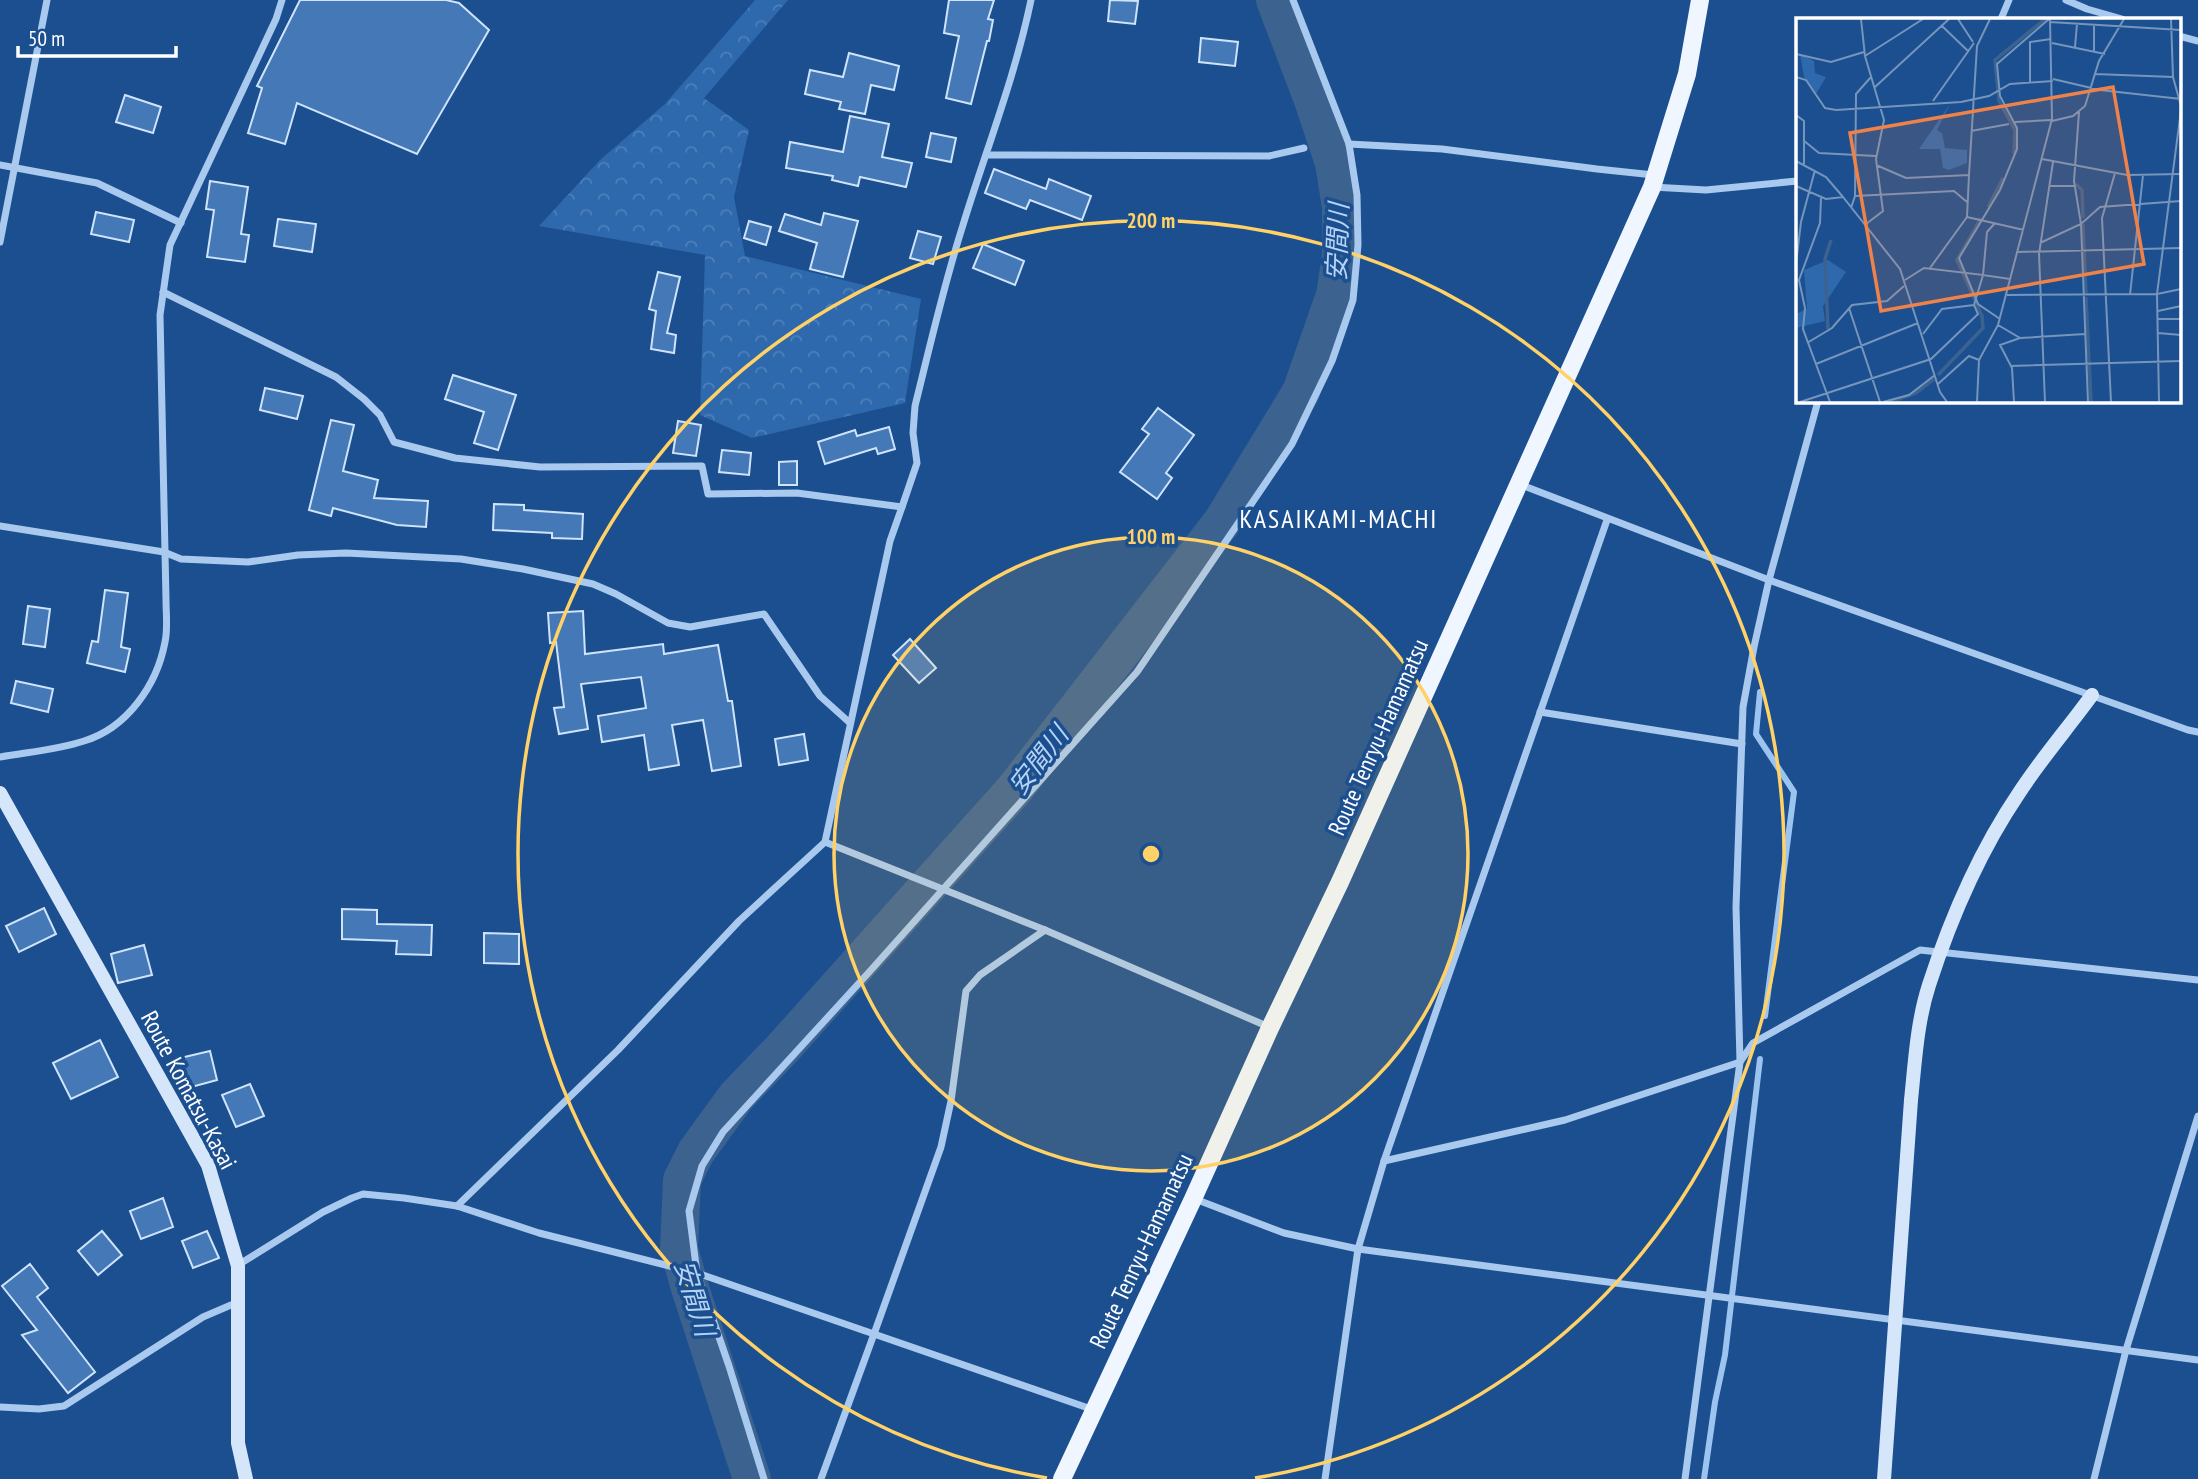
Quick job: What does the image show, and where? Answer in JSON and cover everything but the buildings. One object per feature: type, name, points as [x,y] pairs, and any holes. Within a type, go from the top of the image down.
[{"type":"main road","name":"Route Tenryu-Hamamatsu","points":[[1062,1479],[1340,882],[1655,181],[1687,74],[1700,0]]},
{"type":"street","points":[[0,242],[47,0]]},
{"type":"street","points":[[0,757],[86,741],[116,725],[139,701],[157,671],[166,640],[160,315],[170,246],[276,19],[282,0]]},
{"type":"street","points":[[457,1206],[618,1050],[739,921],[825,842],[890,541],[918,463],[913,433],[915,406],[963,225],[1017,56],[1031,0]]},
{"type":"street","points":[[764,1479],[729,1366],[696,1273],[689,1211],[702,1166],[723,1132],[1137,672],[1292,444],[1332,361],[1353,300],[1358,245],[1357,208],[1349,144],[1293,0]]},
{"type":"street","points":[[2001,18],[2010,0]]},
{"type":"street","points":[[2066,0],[2118,18]]},
{"type":"street","points":[[2180,36],[2198,41]]},
{"type":"street","points":[[1349,144],[1442,149],[1597,169],[1706,190],[1796,181]]},
{"type":"street","points":[[987,155],[1269,156],[1304,148]]},
{"type":"street","points":[[0,165],[97,183],[181,223]]},
{"type":"street","points":[[163,292],[336,377],[380,415],[394,442],[455,458],[540,467],[702,466],[708,494],[797,493],[902,508]]},
{"type":"street","points":[[1685,1479],[1740,1062],[1737,907],[1743,708],[1769,580],[1818,402]]},
{"type":"street","points":[[1519,484],[1769,580],[2198,732]]},
{"type":"street","points":[[1325,1479],[1358,1249],[1384,1161],[1607,520]]},
{"type":"street","points":[[0,526],[164,552],[181,559],[248,562],[298,555],[346,553],[461,559],[593,584],[668,623],[690,627],[764,614],[820,696],[850,723]]},
{"type":"street","points":[[1884,1479],[1916,1046],[1928,986],[1954,915],[1994,834],[2020,792],[2092,695]]},
{"type":"street","points":[[1540,712],[1742,744]]},
{"type":"street","name":"Route Komatsu-Kasai","points":[[0,793],[208,1165],[238,1266],[238,1443],[246,1479]]},
{"type":"street","points":[[825,842],[1045,930],[1270,1028]]},
{"type":"street","points":[[821,1479],[941,1147],[951,1101],[966,991],[980,975],[1045,930]]},
{"type":"street","points":[[1384,1161],[1565,1120],[1740,1062],[1753,1043],[1920,950],[2198,979]]},
{"type":"street","points":[[2094,1479],[2126,1350],[2198,1116]]},
{"type":"street","points":[[238,1266],[323,1212],[363,1194],[457,1206],[539,1233],[696,1273],[1094,1410]]},
{"type":"street","points":[[1194,1199],[1284,1233],[1358,1249],[2198,1360]]},
{"type":"street","points":[[0,1407],[39,1409],[64,1406],[203,1317],[238,1303]]},
{"type":"green space","points":[[755,0],[788,0],[704,98],[749,130],[734,197],[745,256],[921,299],[905,403],[752,438],[700,415],[705,255],[539,226],[600,160],[665,104]]},
{"type":"waterway","name":"安間川","points":[[752,1479],[679,1249],[682,1180],[696,1152],[736,1097],[1014,790],[1222,522],[1301,392],[1335,295],[1341,256],[1341,207],[1334,163],[1275,0]]},
{"type":"waterway","points":[[1760,692],[1756,734],[1794,792],[1765,1016]]},
{"type":"waterway","points":[[1704,1479],[1725,1355],[1760,1059]]},
{"type":"district","name":"KASAIKAMI-MACHI","points":[[1339,518]]}]
